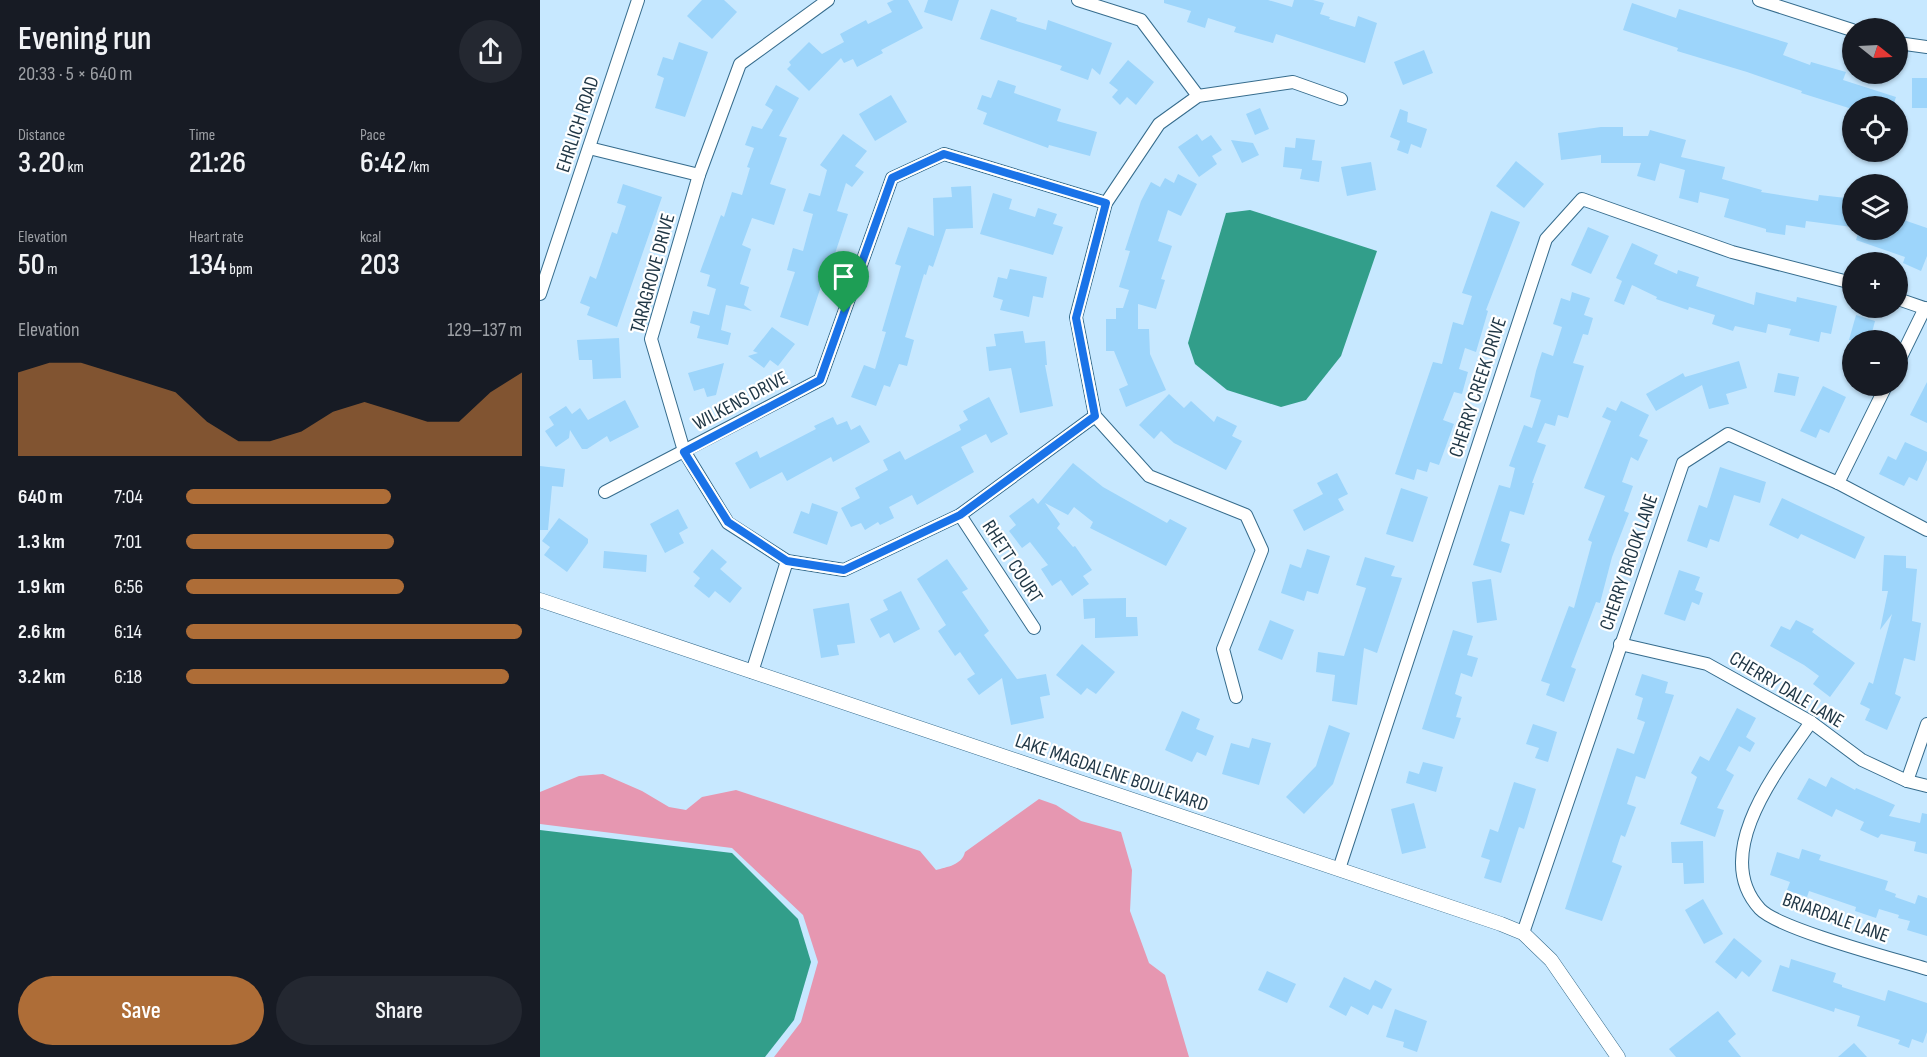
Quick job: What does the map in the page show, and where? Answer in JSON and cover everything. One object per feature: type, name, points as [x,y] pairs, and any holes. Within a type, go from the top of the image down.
[{"type":"street","name":"EHRLICH ROAD","points":[[540,294],[638,0]]},
{"type":"street","name":"TARAGROVE DRIVE","points":[[828,0],[740,64],[699,175],[651,339],[684,452],[728,522],[787,561],[844,570],[960,515],[1095,416]]},
{"type":"street","points":[[1078,0],[1141,20],[1198,96]]},
{"type":"street","points":[[1758,0],[1842,27]]},
{"type":"street","points":[[1908,44],[1927,47]]},
{"type":"street","points":[[1236,697],[1223,649],[1262,550],[1246,515],[1149,476],[1095,416],[1076,318],[1106,203],[1160,124],[1198,96],[1293,82],[1341,99]]},
{"type":"street","points":[[589,148],[699,175]]},
{"type":"street","name":"WILKENS DRIVE","points":[[605,492],[820,380],[892,178],[944,154],[1106,203]]},
{"type":"street","name":"CHERRY CREEK DRIVE","points":[[1339,869],[1546,238],[1582,199],[1732,252],[1842,280]]},
{"type":"street","points":[[1908,303],[1926,309],[1908,344]]},
{"type":"street","points":[[1838,483],[1881,396]]},
{"type":"street","name":"CHERRY BROOK LANE","points":[[1523,933],[1683,463],[1728,434],[1838,483],[1927,530]]},
{"type":"street","name":"RHETT COURT","points":[[960,515],[1034,628]]},
{"type":"street","points":[[752,672],[787,561]]},
{"type":"street","name":"LAKE MAGDALENE BOULEVARD","points":[[540,600],[1523,933],[1536,944],[1562,974],[1618,1057]]},
{"type":"street","name":"CHERRY DALE LANE","points":[[1620,644],[1707,664],[1811,722],[1862,760],[1906,782],[1927,786]]},
{"type":"street","name":"BRIARDALE LANE","points":[[1811,722],[1762,792],[1743,846],[1743,880],[1761,909],[1783,923],[1927,969]]},
{"type":"street","points":[[1906,782],[1927,723]]},
{"type":"shaded area","points":[[1250,210],[1377,251],[1341,356],[1306,400],[1281,407],[1227,390],[1195,364],[1188,343],[1226,213]]},
{"type":"shaded area","points":[[603,774],[642,791],[669,807],[686,810],[702,797],[736,790],[920,851],[936,870],[957,863],[965,852],[1039,799],[1056,805],[1081,821],[1121,832],[1132,870],[1130,911],[1149,963],[1165,975],[1189,1057],[774,1057],[801,1022],[818,962],[803,915],[732,848],[540,824],[540,792],[579,776]]},
{"type":"shaded area","points":[[540,830],[732,853],[798,919],[811,962],[794,1020],[765,1057],[540,1057]]},
{"type":"building","points":[[702,0],[724,0],[737,12],[712,39],[687,16]]},
{"type":"building","points":[[894,0],[908,0],[923,28],[881,50],[883,53],[857,67],[853,59],[844,63],[841,58],[809,91],[787,69],[791,65],[789,62],[809,42],[822,54],[844,42],[840,34],[866,20],[868,24],[892,12],[887,3]]},
{"type":"building","points":[[928,0],[959,0],[952,21],[924,12]]},
{"type":"building","points":[[1164,0],[1268,0],[1292,7],[1294,0],[1313,0],[1324,3],[1320,14],[1330,17],[1329,19],[1355,27],[1358,16],[1377,23],[1365,63],[1276,34],[1273,43],[1234,32],[1236,27],[1208,18],[1205,28],[1187,22],[1191,11],[1164,3]]},
{"type":"building","points":[[1632,3],[1676,18],[1679,9],[1788,43],[1783,55],[1810,65],[1811,62],[1842,71],[1842,84],[1855,84],[1893,96],[1842,96],[1842,106],[1747,72],[1677,51],[1678,48],[1623,30]]},
{"type":"building","points":[[991,9],[1017,18],[1016,21],[1046,30],[1048,20],[1112,43],[1100,75],[1092,68],[1088,80],[1060,70],[1062,66],[980,39]]},
{"type":"building","points":[[679,42],[708,52],[685,117],[655,108],[664,78],[657,75],[663,57],[673,60]]},
{"type":"building","points":[[1424,50],[1433,73],[1403,85],[1394,62]]},
{"type":"building","points":[[1128,60],[1154,82],[1136,105],[1127,97],[1120,105],[1112,97],[1118,90],[1109,83]]},
{"type":"building","points":[[1912,78],[1927,78],[1927,108],[1912,108]]},
{"type":"building","points":[[998,80],[1016,86],[1014,93],[1061,109],[1057,121],[1097,132],[1090,156],[1049,145],[1048,148],[983,124],[987,113],[977,109],[982,95],[991,98]]},
{"type":"building","points":[[776,85],[799,98],[779,136],[787,138],[770,184],[786,189],[774,225],[752,218],[742,245],[751,249],[740,284],[749,287],[744,305],[752,311],[726,305],[721,330],[731,333],[728,345],[697,338],[700,326],[690,323],[693,311],[709,315],[716,289],[707,286],[710,275],[700,272],[721,215],[724,217],[732,192],[742,195],[750,168],[747,167],[754,148],[745,145],[752,126],[762,129],[773,110],[765,105]]},
{"type":"building","points":[[891,95],[907,122],[875,141],[859,114]]},
{"type":"building","points":[[1260,108],[1269,129],[1255,135],[1246,114]]},
{"type":"building","points":[[1400,109],[1408,112],[1407,122],[1427,129],[1421,148],[1411,144],[1408,154],[1397,150],[1400,141],[1390,137]]},
{"type":"building","points":[[1601,127],[1623,127],[1623,136],[1648,136],[1650,130],[1686,140],[1681,157],[1725,167],[1722,179],[1762,190],[1761,192],[1818,201],[1819,195],[1842,198],[1842,226],[1806,221],[1805,228],[1786,225],[1785,235],[1766,232],[1766,229],[1724,217],[1729,199],[1700,192],[1698,203],[1679,198],[1685,170],[1660,163],[1655,181],[1637,176],[1641,163],[1601,163],[1601,155],[1561,160],[1558,133]]},
{"type":"building","points":[[843,134],[867,151],[855,166],[864,172],[852,187],[846,183],[837,211],[848,214],[826,281],[823,280],[808,326],[780,317],[795,272],[787,270],[793,248],[803,251],[813,214],[803,211],[809,193],[820,196],[827,170],[820,165]]},
{"type":"building","points":[[1197,134],[1202,141],[1211,135],[1222,150],[1212,156],[1217,164],[1199,177],[1178,147]]},
{"type":"building","points":[[1296,138],[1315,140],[1312,160],[1322,161],[1319,182],[1300,179],[1302,169],[1283,167],[1285,147],[1295,148]]},
{"type":"building","points":[[1231,140],[1253,143],[1259,155],[1242,163]]},
{"type":"building","points":[[1516,161],[1544,184],[1524,208],[1496,186]]},
{"type":"building","points":[[1371,162],[1376,190],[1347,196],[1341,167]]},
{"type":"building","points":[[1178,174],[1197,184],[1181,216],[1168,210],[1158,241],[1172,246],[1161,279],[1165,280],[1156,309],[1138,304],[1138,329],[1149,329],[1150,354],[1166,390],[1126,407],[1119,389],[1128,385],[1114,351],[1106,351],[1106,319],[1116,319],[1116,308],[1123,308],[1129,290],[1119,287],[1130,251],[1125,250],[1141,201],[1151,182],[1160,187],[1165,178],[1174,183]]},
{"type":"building","points":[[623,184],[662,197],[617,327],[587,315],[590,307],[580,303],[590,276],[596,279],[612,232],[617,234],[626,206],[617,203]]},
{"type":"building","points":[[971,186],[973,228],[946,229],[933,267],[929,265],[926,275],[924,274],[905,337],[914,340],[907,366],[899,364],[890,387],[884,385],[876,406],[851,397],[864,365],[875,369],[886,332],[882,331],[901,266],[895,264],[908,227],[934,236],[933,198],[952,197],[951,187]]},
{"type":"building","points":[[993,193],[1012,199],[1009,209],[1035,217],[1038,208],[1057,214],[1053,224],[1063,227],[1053,255],[980,234]]},
{"type":"building","points":[[1491,211],[1520,222],[1486,310],[1488,311],[1476,352],[1465,348],[1459,369],[1468,372],[1462,394],[1454,392],[1443,420],[1454,424],[1439,465],[1430,462],[1427,472],[1417,469],[1414,480],[1395,474],[1433,362],[1442,364],[1453,322],[1463,325],[1472,296],[1462,293]]},
{"type":"building","points":[[1908,221],[1927,228],[1927,256],[1921,271],[1908,265],[1908,252],[1891,252],[1856,240],[1908,240]]},
{"type":"building","points":[[1588,227],[1609,236],[1591,274],[1571,265]]},
{"type":"building","points":[[1632,243],[1658,255],[1654,264],[1677,274],[1678,270],[1699,277],[1696,286],[1754,305],[1756,292],[1796,302],[1797,297],[1837,306],[1831,334],[1821,332],[1819,342],[1789,335],[1791,329],[1768,324],[1766,333],[1735,326],[1733,331],[1712,324],[1715,315],[1689,307],[1688,310],[1656,299],[1657,297],[1632,285],[1624,305],[1614,301],[1622,281],[1616,278]]},
{"type":"building","points":[[1010,269],[1047,277],[1043,298],[1033,296],[1029,317],[1000,310],[1003,300],[993,297],[998,277],[1007,279]]},
{"type":"building","points":[[1572,292],[1590,298],[1584,315],[1593,318],[1588,335],[1583,334],[1573,363],[1584,366],[1568,418],[1558,415],[1555,426],[1545,423],[1537,442],[1546,445],[1532,483],[1534,483],[1524,515],[1510,511],[1501,541],[1510,544],[1501,573],[1473,565],[1499,485],[1510,488],[1515,468],[1509,466],[1524,425],[1532,428],[1541,400],[1530,397],[1536,371],[1542,352],[1553,356],[1562,327],[1553,324],[1561,298],[1570,301]]},
{"type":"building","points":[[1855,318],[1875,321],[1873,330],[1852,330]]},
{"type":"building","points":[[772,327],[795,344],[778,366],[770,360],[764,368],[748,356],[758,353],[753,351]]},
{"type":"building","points":[[1023,331],[1025,343],[1045,341],[1047,365],[1045,365],[1053,406],[1020,413],[1011,368],[989,371],[986,347],[996,346],[994,334]]},
{"type":"building","points":[[619,338],[621,378],[593,379],[592,360],[579,360],[577,340]]},
{"type":"building","points":[[1739,361],[1747,388],[1726,394],[1729,404],[1709,409],[1702,385],[1656,411],[1646,394],[1683,373],[1685,377]]},
{"type":"building","points":[[724,363],[716,395],[707,397],[704,388],[694,391],[688,373]]},
{"type":"building","points":[[1778,373],[1799,377],[1795,396],[1774,392]]},
{"type":"building","points":[[1927,382],[1927,423],[1910,415]]},
{"type":"building","points":[[1823,386],[1846,397],[1829,433],[1820,429],[1816,438],[1800,431]]},
{"type":"building","points":[[1169,394],[1184,408],[1191,401],[1214,422],[1217,416],[1237,426],[1232,436],[1242,441],[1226,470],[1174,443],[1161,431],[1154,439],[1139,425]]},
{"type":"building","points":[[989,397],[1008,434],[991,443],[986,434],[961,447],[974,472],[917,505],[912,495],[889,507],[894,518],[880,525],[878,522],[865,530],[861,523],[851,527],[841,508],[860,498],[855,488],[888,470],[883,460],[900,451],[905,460],[961,430],[959,425],[968,420],[963,411]]},
{"type":"building","points":[[625,400],[639,427],[610,442],[607,436],[587,449],[582,449],[570,430],[569,438],[556,447],[545,431],[554,425],[549,417],[566,406],[572,414],[580,408],[588,420]]},
{"type":"building","points":[[1621,401],[1649,415],[1639,436],[1648,440],[1638,461],[1631,457],[1622,482],[1633,486],[1624,511],[1629,513],[1612,557],[1600,603],[1596,602],[1571,667],[1576,669],[1564,702],[1546,695],[1550,684],[1541,681],[1569,606],[1574,608],[1592,542],[1588,540],[1605,496],[1584,488],[1611,421],[1602,417],[1607,407],[1616,411]]},
{"type":"building","points":[[833,417],[837,425],[847,421],[851,430],[860,425],[870,442],[833,462],[831,457],[787,481],[782,472],[750,489],[735,463],[757,451],[760,458],[816,429],[814,426]]},
{"type":"building","points":[[1905,442],[1927,452],[1927,460],[1917,481],[1909,477],[1904,486],[1879,474],[1888,456],[1896,460]]},
{"type":"building","points":[[1073,463],[1103,487],[1167,523],[1170,519],[1187,528],[1166,566],[1090,528],[1093,522],[1074,507],[1068,515],[1045,503],[1060,524],[1057,528],[1073,547],[1075,546],[1092,570],[1083,576],[1089,584],[1072,596],[1061,580],[1052,586],[1041,569],[1048,565],[1030,542],[1022,548],[1009,531],[1016,525],[1009,516],[1033,498],[1038,504]]},
{"type":"building","points":[[540,466],[565,469],[563,487],[552,486],[548,530],[540,530]]},
{"type":"building","points":[[1720,467],[1766,482],[1760,503],[1734,495],[1719,542],[1710,539],[1707,548],[1687,541],[1699,505],[1707,508]]},
{"type":"building","points":[[1337,473],[1348,494],[1338,499],[1344,510],[1304,531],[1293,510],[1323,494],[1317,483]]},
{"type":"building","points":[[1401,488],[1428,497],[1413,542],[1386,534]]},
{"type":"building","points":[[1782,498],[1865,537],[1855,559],[1801,534],[1798,539],[1769,525]]},
{"type":"building","points":[[812,503],[838,512],[827,545],[793,533],[801,511],[809,514]]},
{"type":"building","points":[[678,509],[688,528],[679,533],[684,543],[665,553],[650,524]]},
{"type":"building","points":[[559,518],[588,539],[588,543],[567,572],[544,555],[550,547],[542,541]]},
{"type":"building","points":[[712,549],[727,562],[720,569],[742,588],[730,603],[715,591],[709,598],[694,586],[700,578],[693,572]]},
{"type":"building","points":[[1307,549],[1330,556],[1318,594],[1307,591],[1304,601],[1281,593],[1290,564],[1301,568]]},
{"type":"building","points":[[604,551],[647,555],[646,572],[603,568]]},
{"type":"building","points":[[1884,555],[1906,556],[1906,568],[1917,569],[1912,621],[1921,623],[1915,661],[1904,658],[1895,694],[1901,697],[1887,730],[1865,720],[1870,709],[1860,704],[1869,682],[1873,684],[1892,614],[1880,630],[1888,591],[1882,591]]},
{"type":"building","points":[[1365,557],[1395,566],[1391,576],[1402,578],[1377,653],[1364,648],[1357,705],[1332,701],[1335,675],[1316,672],[1318,652],[1344,656],[1366,588],[1356,585]]},
{"type":"building","points":[[947,559],[968,589],[962,592],[989,631],[984,635],[1017,679],[1046,674],[1050,695],[1040,697],[1044,718],[1011,725],[1002,678],[979,695],[967,679],[975,674],[960,652],[955,656],[938,631],[946,625],[917,579]]},
{"type":"building","points":[[1679,570],[1700,577],[1695,590],[1703,593],[1699,605],[1692,602],[1685,621],[1664,614]]},
{"type":"building","points":[[1491,579],[1497,620],[1477,623],[1472,582]]},
{"type":"building","points":[[901,591],[920,629],[894,643],[889,633],[880,638],[870,619],[888,610],[883,600]]},
{"type":"building","points":[[1126,598],[1126,617],[1137,617],[1138,636],[1095,638],[1095,618],[1084,619],[1083,599]]},
{"type":"building","points":[[849,603],[855,643],[837,645],[839,655],[821,658],[813,609]]},
{"type":"building","points":[[1270,620],[1294,630],[1282,660],[1258,650]]},
{"type":"building","points":[[1796,620],[1814,629],[1812,632],[1855,663],[1830,697],[1813,684],[1819,676],[1770,646],[1781,626],[1790,630]]},
{"type":"building","points":[[1453,630],[1473,636],[1467,655],[1478,658],[1472,677],[1461,673],[1455,694],[1462,697],[1456,717],[1461,718],[1454,739],[1422,729]]},
{"type":"building","points":[[1082,644],[1115,672],[1096,694],[1087,688],[1081,695],[1056,675]]},
{"type":"building","points":[[1642,674],[1668,682],[1665,693],[1674,695],[1645,779],[1636,776],[1627,804],[1636,807],[1625,837],[1621,835],[1612,862],[1622,866],[1602,921],[1565,909],[1617,748],[1634,754],[1645,722],[1637,719],[1643,698],[1635,695]]},
{"type":"building","points":[[1737,708],[1756,718],[1746,737],[1755,743],[1750,752],[1739,746],[1726,770],[1734,775],[1717,808],[1724,810],[1715,837],[1680,824],[1697,777],[1691,773],[1700,756],[1709,761]]},
{"type":"building","points":[[1182,711],[1200,719],[1196,729],[1214,736],[1206,756],[1197,752],[1192,762],[1165,750]]},
{"type":"building","points":[[1533,724],[1557,732],[1548,762],[1535,758],[1539,748],[1526,744]]},
{"type":"building","points":[[1329,725],[1350,733],[1333,784],[1304,814],[1286,797],[1316,766]]},
{"type":"building","points":[[1252,738],[1271,743],[1259,785],[1222,774],[1231,743],[1249,748]]},
{"type":"building","points":[[1423,762],[1443,767],[1436,792],[1406,783],[1409,771],[1419,774]]},
{"type":"building","points":[[1831,777],[1855,790],[1856,788],[1895,805],[1889,816],[1920,823],[1922,813],[1927,814],[1927,854],[1914,851],[1916,842],[1881,834],[1878,838],[1860,830],[1864,822],[1836,809],[1832,817],[1797,799],[1809,778],[1826,787]]},
{"type":"building","points":[[1514,782],[1536,789],[1524,829],[1519,827],[1501,883],[1484,878],[1490,860],[1481,857],[1490,829],[1498,832]]},
{"type":"building","points":[[1414,803],[1426,848],[1402,854],[1391,809]]},
{"type":"building","points":[[1703,841],[1704,883],[1684,884],[1683,863],[1672,863],[1671,842]]},
{"type":"building","points":[[1802,849],[1821,855],[1819,860],[1888,881],[1885,890],[1896,894],[1895,897],[1915,904],[1918,895],[1927,898],[1927,936],[1907,930],[1910,921],[1898,918],[1899,915],[1879,909],[1876,918],[1855,911],[1856,907],[1809,891],[1807,897],[1787,890],[1790,882],[1770,875],[1777,852],[1799,859]]},
{"type":"building","points":[[1703,899],[1723,934],[1704,944],[1685,910]]},
{"type":"building","points":[[1734,938],[1762,961],[1749,977],[1742,971],[1736,979],[1715,962]]},
{"type":"building","points":[[1791,959],[1836,973],[1833,982],[1885,1001],[1888,990],[1927,1003],[1927,1032],[1923,1043],[1912,1039],[1909,1048],[1898,1044],[1900,1040],[1857,1026],[1860,1016],[1835,1008],[1834,1012],[1772,991],[1780,965],[1789,968]]},
{"type":"building","points":[[1267,971],[1296,984],[1287,1003],[1258,990]]},
{"type":"building","points":[[1344,977],[1370,990],[1375,980],[1392,989],[1382,1009],[1373,1005],[1368,1015],[1351,1006],[1346,1016],[1329,1007]]},
{"type":"building","points":[[1395,1009],[1427,1021],[1417,1052],[1403,1047],[1404,1042],[1386,1037]]},
{"type":"building","points":[[1718,1011],[1736,1034],[1728,1041],[1741,1057],[1676,1057],[1669,1049]]},
{"type":"building","points":[[1854,1043],[1867,1057],[1838,1057]]},
{"type":"route","points":[[944,154],[1106,203],[1076,318],[1095,416],[960,515],[844,570],[787,561],[728,522],[684,452],[820,380],[844,313],[892,178],[944,154]]}]
